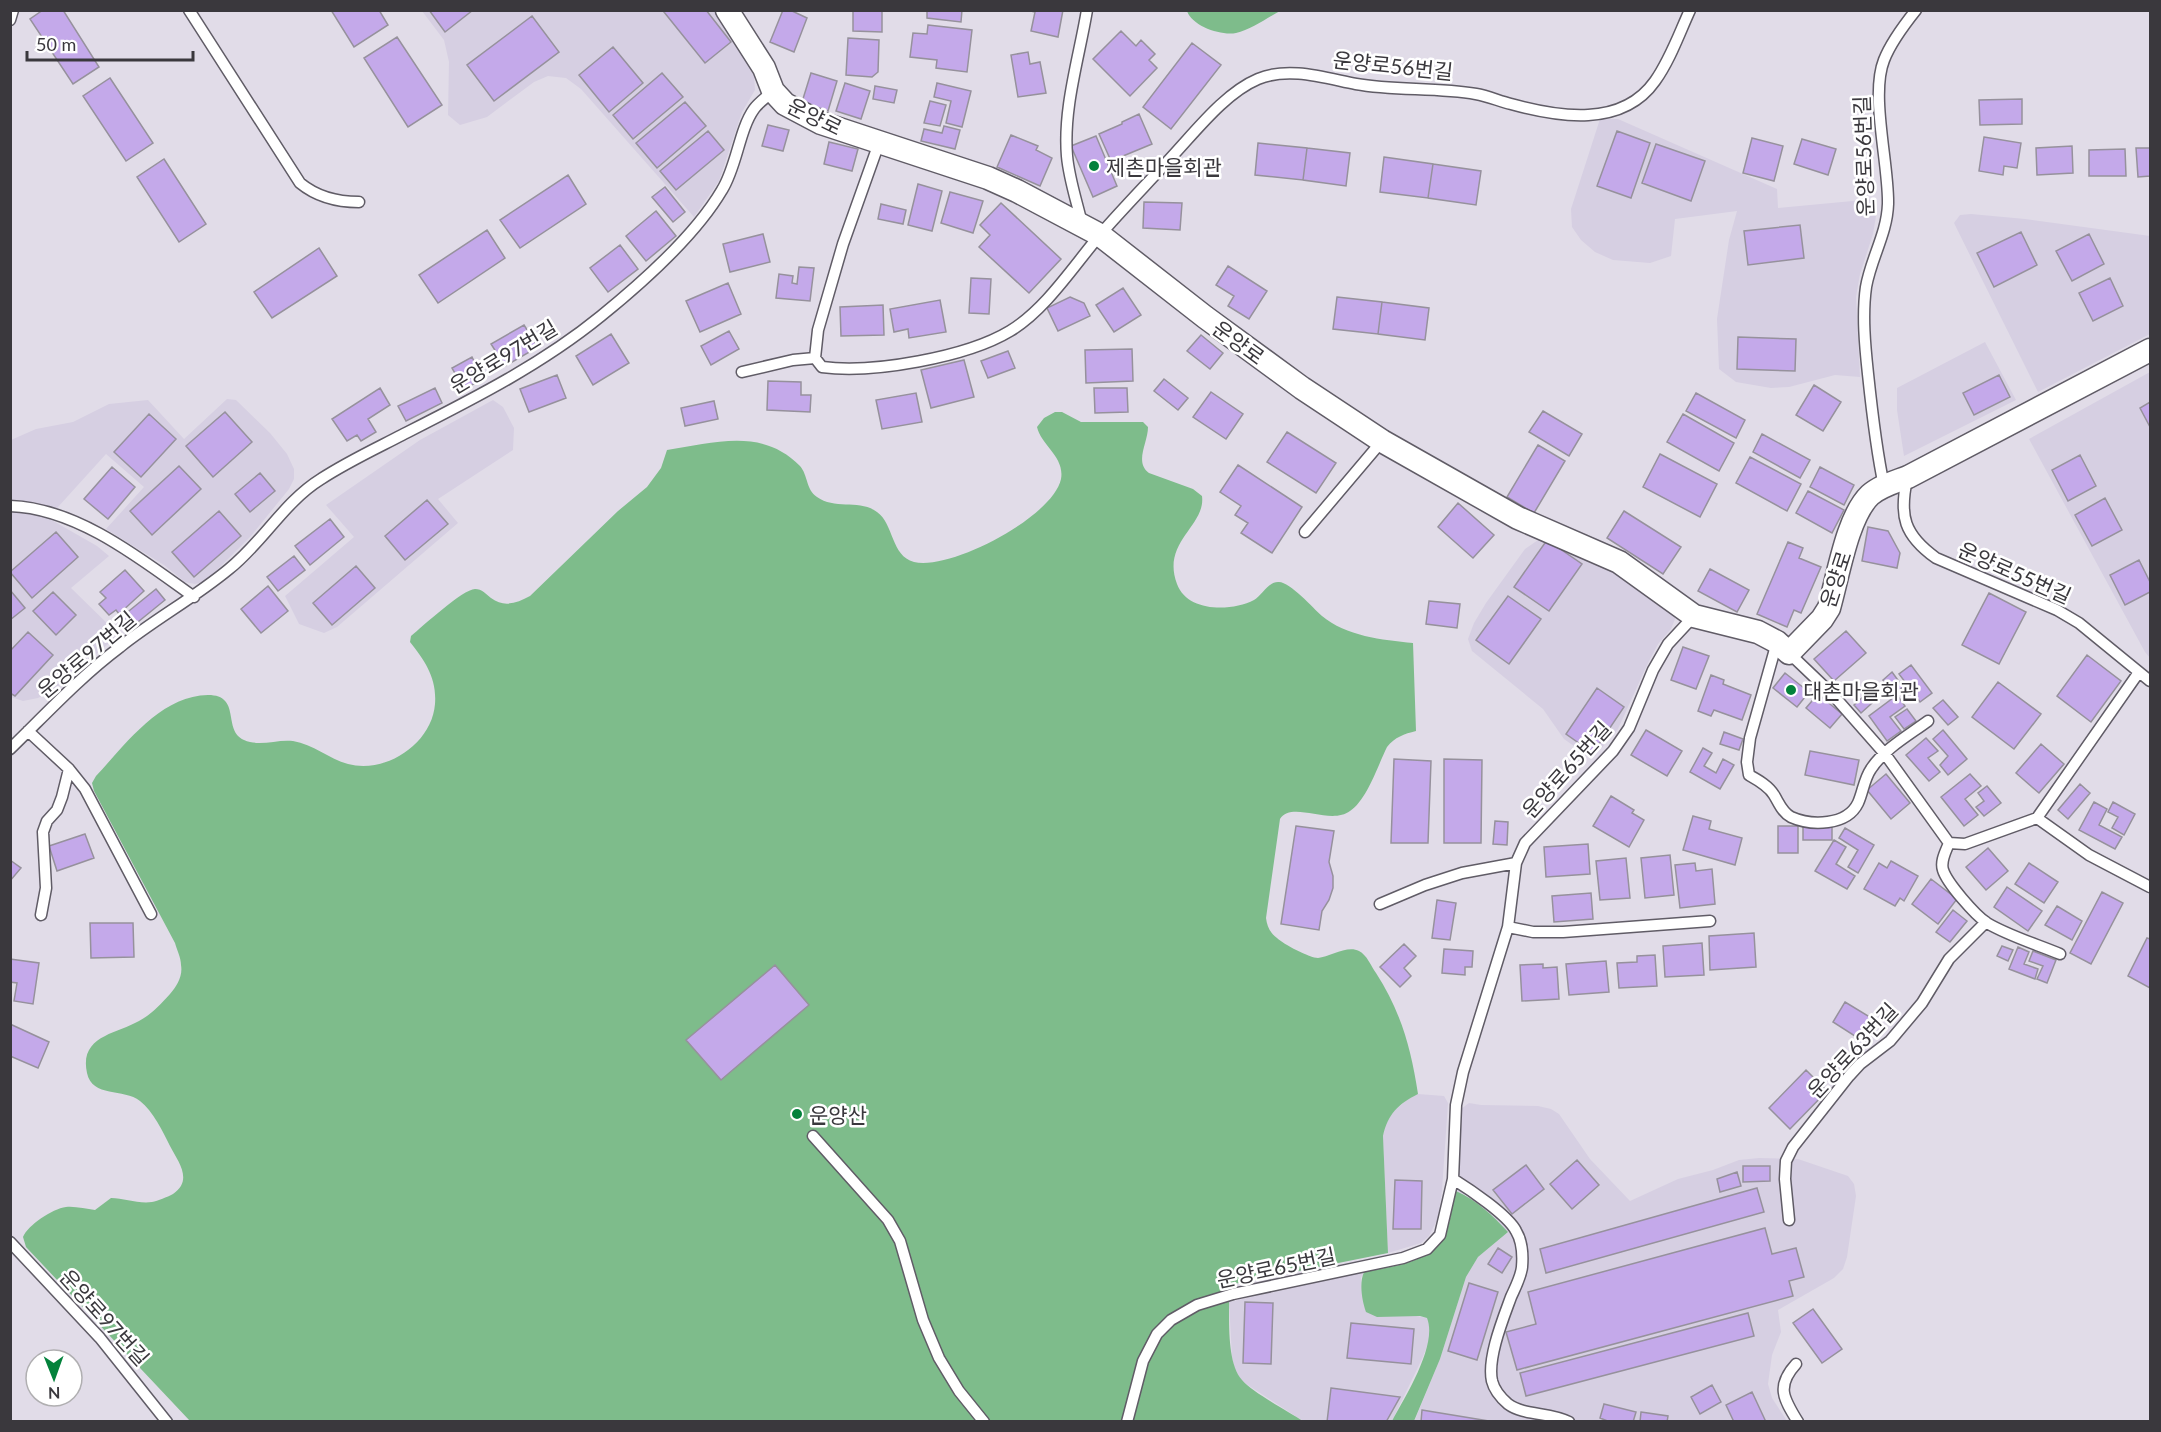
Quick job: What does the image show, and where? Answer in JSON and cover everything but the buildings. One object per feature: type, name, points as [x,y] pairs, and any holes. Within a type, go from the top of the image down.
[{"type":"street","name":"운양로","points":[[727,10],[764,68],[773,92],[785,104],[798,112],[821,123],[988,178],[1091,230],[1302,388],[1382,441],[1518,518],[1619,562],[1694,616],[1735,624],[1758,632],[1783,647],[1822,619],[1828,608],[1854,522],[1861,506],[1871,494],[1884,486],[1908,477],[2151,350]]},
{"type":"lane","points":[[10,20],[13,10]]},
{"type":"lane","points":[[189,10],[300,183],[311,192],[323,196],[343,202],[359,202]]},
{"type":"lane","points":[[879,143],[843,244],[818,330],[815,358],[822,367],[837,369],[918,362],[954,353],[1010,331],[1055,290],[1091,230],[1067,159],[1066,140],[1074,77],[1087,10]]},
{"type":"lane","name":"운양로56번길","points":[[1091,230],[1235,93],[1259,78],[1286,74],[1314,75],[1359,84],[1478,94],[1512,105],[1555,113],[1597,115],[1616,111],[1632,102],[1655,81],[1690,10]]},
{"type":"lane","name":"운양로56번길","points":[[1884,486],[1876,446],[1866,354],[1865,315],[1866,288],[1871,264],[1887,222],[1888,212],[1880,79],[1883,61],[1894,39],[1916,10]]},
{"type":"lane","name":"운양로97번길","points":[[10,749],[100,662],[146,628],[194,597],[250,552],[303,492],[320,479],[482,394],[556,350],[601,316],[671,254],[708,211],[727,181],[746,124],[755,108],[773,92]]},
{"type":"lane","points":[[742,372],[781,362],[815,358]]},
{"type":"lane","points":[[1305,532],[1382,441]]},
{"type":"lane","name":"운양로55번길","points":[[1908,477],[1903,500],[1904,519],[1910,534],[1921,547],[1936,558],[2057,610],[2079,623],[2151,681]]},
{"type":"lane","points":[[10,506],[40,509],[78,524],[115,543],[194,597]]},
{"type":"lane","name":"운양로65번길","points":[[1128,1422],[1143,1361],[1157,1334],[1171,1320],[1197,1305],[1233,1294],[1403,1258],[1427,1249],[1440,1235],[1453,1179],[1456,1105],[1463,1072],[1508,927],[1516,863],[1525,843],[1613,751],[1629,728],[1653,670],[1668,644],[1694,616]]},
{"type":"lane","points":[[1928,721],[1885,754],[1871,769],[1857,805],[1846,817],[1833,821],[1813,822],[1790,816],[1781,808],[1773,793],[1749,775],[1747,762],[1750,738],[1783,647],[1833,695],[1885,754],[1949,843]]},
{"type":"lane","points":[[1949,843],[1965,844],[2037,818],[2139,672]]},
{"type":"lane","points":[[28,731],[69,769],[91,799],[151,914]]},
{"type":"lane","points":[[41,915],[46,888],[43,832],[47,821],[57,810],[69,769]]},
{"type":"lane","points":[[2037,818],[2089,855],[2151,887]]},
{"type":"lane","points":[[1949,843],[1942,868],[1948,879],[1986,922],[2060,954]]},
{"type":"lane","points":[[1380,904],[1425,885],[1462,873],[1516,863]]},
{"type":"lane","points":[[1508,927],[1533,932],[1563,932],[1710,921]]},
{"type":"lane","name":"운양로63번길","points":[[1789,1220],[1785,1179],[1786,1161],[1793,1147],[1849,1076],[1860,1064],[1890,1041],[1922,1003],[1948,959],[1986,922]]},
{"type":"lane","points":[[813,1136],[888,1220],[900,1241],[923,1320],[939,1359],[959,1391],[984,1422]]},
{"type":"lane","points":[[1453,1179],[1483,1199],[1516,1230],[1522,1248],[1522,1269],[1503,1318],[1491,1365],[1492,1383],[1509,1405],[1559,1417],[1569,1422]]},
{"type":"lane","name":"운양로97번길","points":[[10,1242],[100,1338],[167,1422]]},
{"type":"lane","points":[[1796,1364],[1786,1375],[1783,1387],[1785,1401],[1798,1422]]},
{"type":"shaded area","points":[[422,11],[716,11],[740,47],[754,76],[755,90],[742,112],[719,181],[694,217],[581,89],[566,78],[548,76],[534,82],[487,117],[460,125],[448,115],[449,62],[444,40]]},
{"type":"shaded area","points":[[1600,119],[1618,119],[1777,189],[1778,208],[1874,199],[1876,216],[1873,234],[1860,274],[1856,297],[1860,377],[1835,375],[1789,387],[1771,388],[1736,382],[1719,369],[1717,319],[1729,240],[1737,211],[1675,219],[1671,256],[1650,263],[1613,260],[1595,252],[1581,240],[1572,227],[1571,209]]},
{"type":"shaded area","points":[[1971,214],[2150,236],[2150,334],[2038,392],[1954,223],[1960,215]]},
{"type":"shaded area","points":[[1985,342],[2016,400],[1904,456],[1897,410],[1897,388]]},
{"type":"shaded area","points":[[2150,372],[2150,658],[2029,439]]},
{"type":"shaded area","points":[[227,399],[236,400],[270,433],[287,454],[294,469],[294,479],[289,489],[251,536],[215,572],[203,582],[195,584],[185,582],[164,565],[106,529],[144,487],[106,454],[48,518],[97,546],[109,556],[71,588],[114,630],[114,639],[56,688],[38,698],[23,701],[11,697],[11,440],[36,429],[73,422],[109,404],[148,400],[184,439]]},
{"type":"shaded area","points":[[493,400],[503,407],[514,428],[513,450],[438,499],[458,523],[337,627],[324,633],[299,624],[285,596],[354,537],[326,505],[420,440]]},
{"type":"shaded area","points":[[1541,538],[1627,578],[1673,612],[1675,619],[1647,665],[1618,729],[1595,756],[1588,756],[1564,739],[1543,709],[1472,651],[1468,639],[1486,603],[1525,549]]},
{"type":"shaded area","points":[[1418,1094],[1444,1096],[1448,1103],[1438,1218],[1429,1236],[1421,1243],[1388,1253],[1383,1136],[1387,1121],[1394,1111]]},
{"type":"shaded area","points":[[1469,1103],[1538,1106],[1551,1109],[1559,1114],[1590,1159],[1630,1201],[1678,1179],[1713,1170],[1739,1160],[1798,1159],[1848,1176],[1854,1184],[1856,1196],[1847,1257],[1843,1269],[1834,1278],[1778,1310],[1781,1332],[1772,1355],[1768,1384],[1772,1398],[1787,1421],[1414,1422],[1440,1359],[1466,1277],[1478,1257],[1508,1232],[1494,1217],[1466,1195],[1456,1191],[1459,1120],[1461,1109]]},
{"type":"shaded area","points":[[1364,1272],[1361,1278],[1364,1306],[1427,1318],[1430,1325],[1429,1341],[1422,1359],[1392,1421],[1303,1421],[1243,1382],[1235,1371],[1232,1357],[1229,1302]]},
{"type":"green space","points":[[1187,10],[1280,11],[1259,24],[1230,34],[1208,29],[1195,21]]},
{"type":"green space","points":[[1055,412],[1062,412],[1081,422],[1143,422],[1148,427],[1142,458],[1145,469],[1149,473],[1193,489],[1202,496],[1198,516],[1179,546],[1175,557],[1174,569],[1177,584],[1190,600],[1200,605],[1222,608],[1244,604],[1254,600],[1275,582],[1279,582],[1289,586],[1322,616],[1342,628],[1353,633],[1413,643],[1416,731],[1400,736],[1387,747],[1367,791],[1350,811],[1332,816],[1293,812],[1280,819],[1266,918],[1269,929],[1280,941],[1309,956],[1318,958],[1349,949],[1359,951],[1364,955],[1385,988],[1404,1031],[1418,1094],[1395,1110],[1383,1136],[1388,1253],[1229,1285],[1231,1348],[1237,1372],[1242,1380],[1254,1390],[1303,1421],[190,1421],[26,1247],[23,1237],[35,1223],[60,1208],[95,1210],[111,1198],[142,1202],[162,1199],[179,1189],[183,1177],[180,1165],[161,1128],[145,1105],[133,1097],[95,1086],[87,1073],[86,1061],[94,1044],[110,1033],[139,1021],[152,1012],[175,988],[181,969],[175,943],[94,791],[92,783],[96,776],[145,724],[159,713],[191,697],[208,695],[225,701],[229,707],[234,729],[244,740],[262,743],[293,741],[348,764],[363,766],[392,760],[416,743],[426,731],[435,704],[432,678],[425,663],[410,642],[411,636],[452,601],[469,591],[480,590],[496,601],[506,604],[530,596],[618,511],[647,487],[661,468],[667,450],[737,441],[770,446],[800,466],[813,494],[817,497],[832,503],[863,506],[877,512],[883,517],[897,547],[907,559],[930,563],[974,550],[998,538],[1040,509],[1054,494],[1061,479],[1060,464],[1039,434],[1037,427],[1044,418]]},
{"type":"green space","points":[[1456,1191],[1478,1204],[1508,1232],[1478,1257],[1466,1277],[1440,1359],[1414,1421],[1392,1421],[1412,1385],[1424,1356],[1428,1342],[1427,1318],[1420,1316],[1377,1317],[1366,1312],[1363,1303],[1362,1276],[1364,1272],[1399,1265],[1422,1257],[1432,1250],[1446,1232]]},
{"type":"place","name":"제촌마을회관","points":[[1094,166]]},
{"type":"place","name":"대촌마을회관","points":[[1791,690]]},
{"type":"place","name":"운양산","points":[[797,1114]]}]
